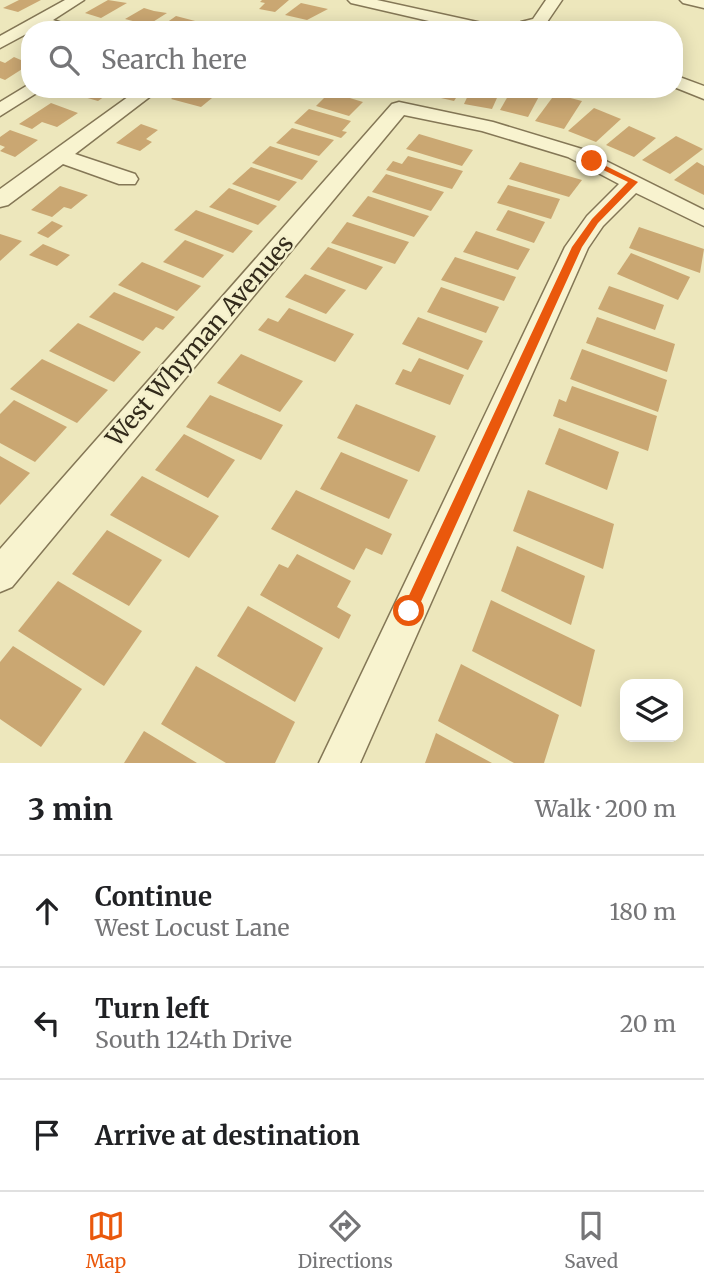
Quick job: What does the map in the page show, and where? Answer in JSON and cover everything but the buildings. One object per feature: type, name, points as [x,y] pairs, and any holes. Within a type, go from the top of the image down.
[{"type":"street","points":[[40,20],[76,0]]},
{"type":"street","points":[[356,0],[450,21]]},
{"type":"street","points":[[523,21],[535,0]]},
{"type":"street","points":[[539,21],[554,0]]},
{"type":"street","points":[[688,0],[704,3]]},
{"type":"street","points":[[0,43],[21,31]]},
{"type":"street","points":[[683,84],[704,93]]},
{"type":"street","points":[[0,110],[21,97]]},
{"type":"street","points":[[0,200],[138,98]]},
{"type":"street","name":"West Whyman Avenues","points":[[0,575],[399,108],[486,126],[542,142],[575,153],[634,182]]},
{"type":"street","points":[[60,156],[127,179]]},
{"type":"street","points":[[339,763],[577,247],[595,221],[634,182],[704,219]]},
{"type":"route","points":[[409,611],[577,247],[595,221],[618,195],[634,182],[592,161]]}]
